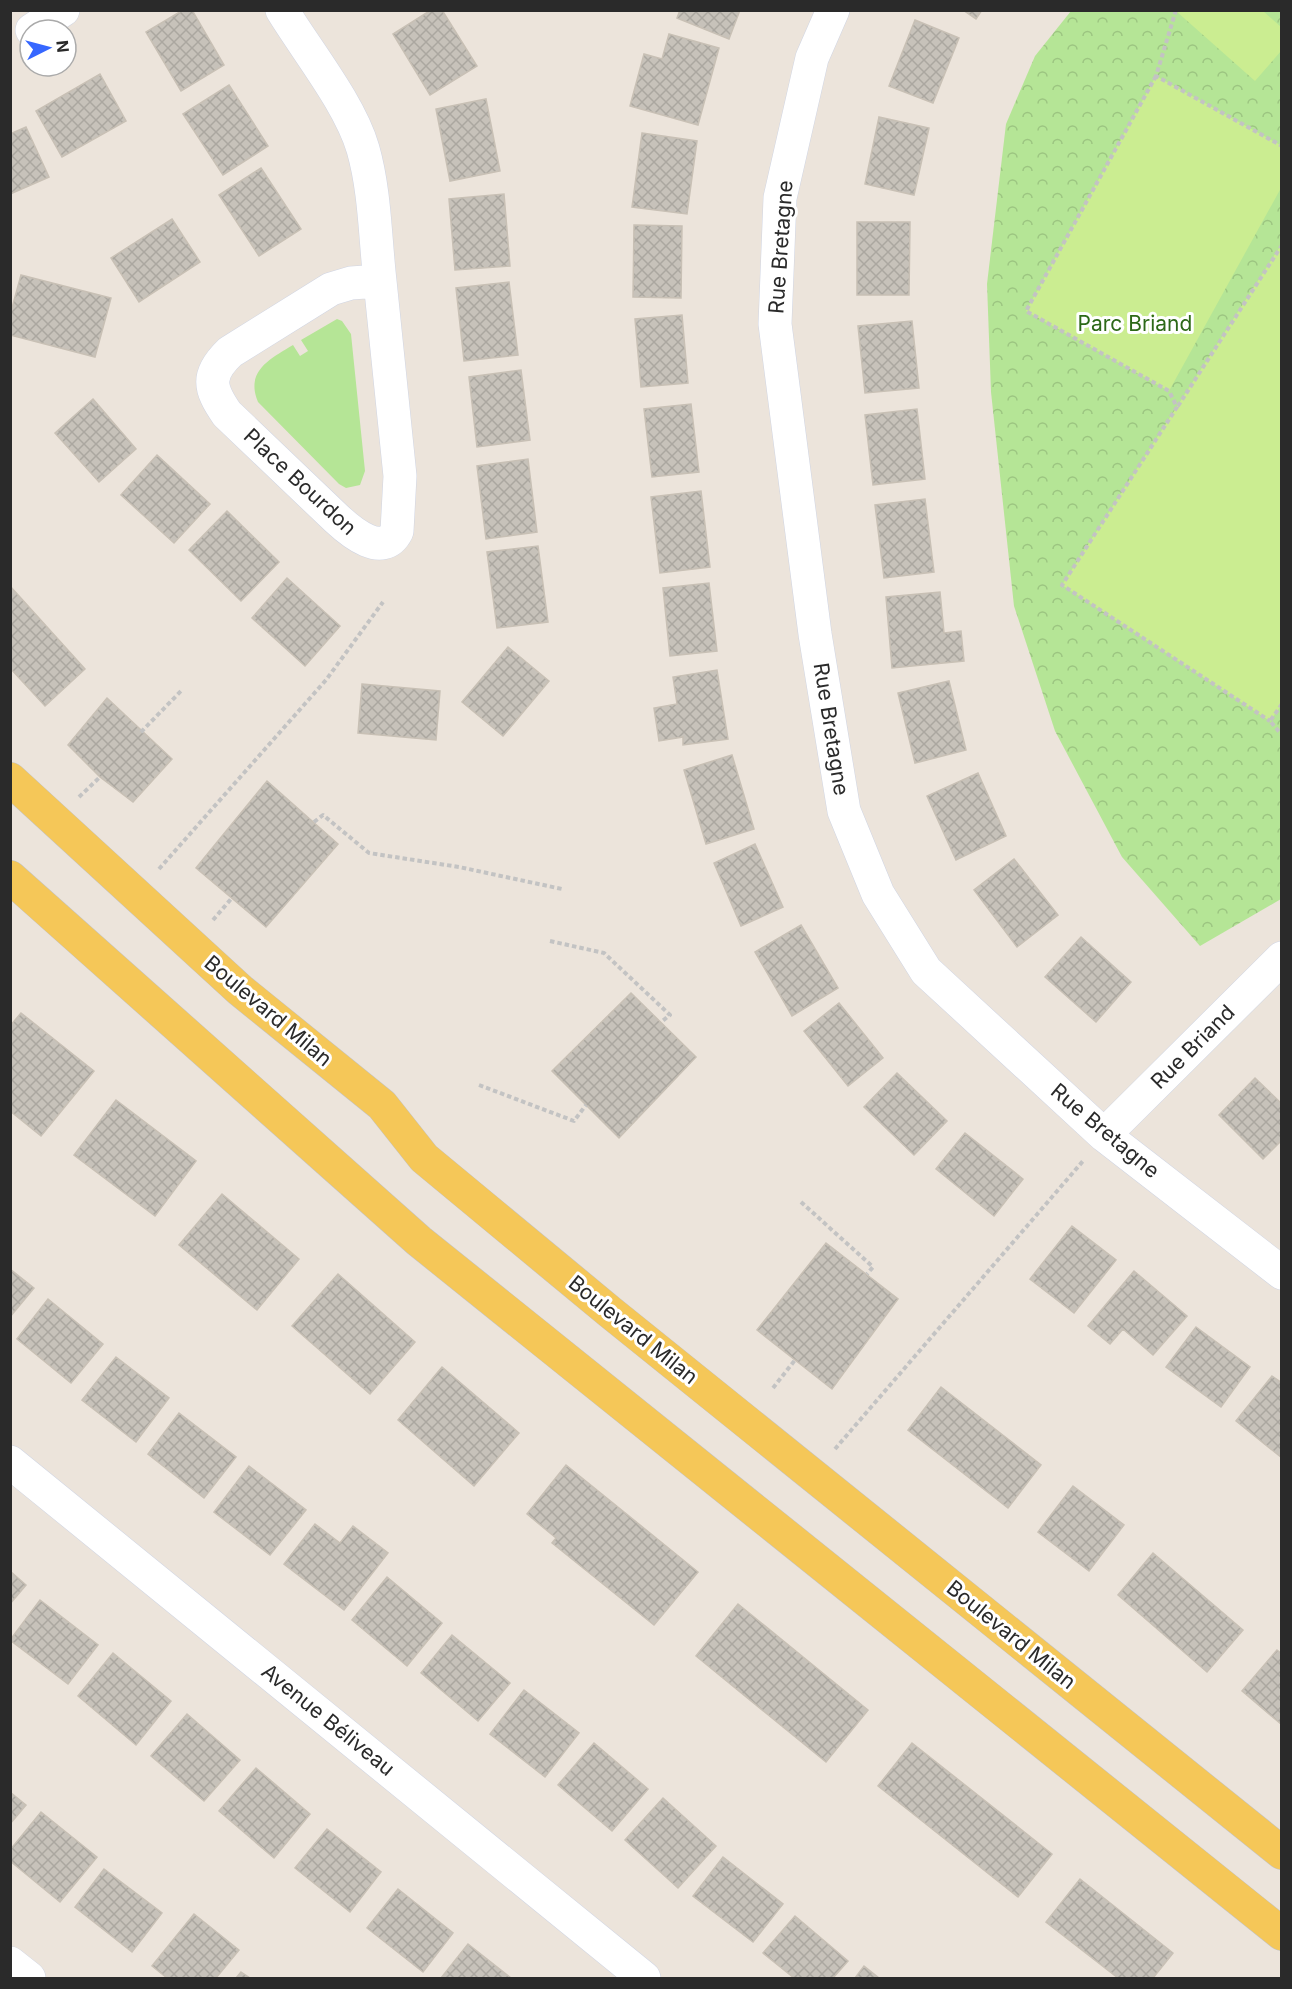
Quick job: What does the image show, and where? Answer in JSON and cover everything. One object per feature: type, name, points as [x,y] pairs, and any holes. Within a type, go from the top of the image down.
[{"type":"main road","name":"Boulevard Milan","points":[[10,779],[240,990],[382,1105],[424,1158],[1281,1853]]},
{"type":"main road","points":[[10,877],[419,1241],[1281,1934]]},
{"type":"street","name":"Place Bourdon","points":[[282,10],[355,125],[369,173],[400,476],[397,531],[393,538],[386,542],[366,541],[355,536],[227,414],[216,396],[212,379],[221,361],[230,352],[331,290],[351,283],[380,281]]},
{"type":"street","name":"Rue Bretagne","points":[[833,10],[812,58],[780,198],[775,324],[815,634],[844,811],[878,894],[926,971],[1104,1135],[1281,1273]]},
{"type":"street","name":"Rue Briand","points":[[1104,1135],[1281,958]]},
{"type":"street","name":"Avenue Béliveau","points":[[10,1462],[644,1978]]},
{"type":"street","points":[[10,1963],[29,1978]]},
{"type":"path","points":[[1176,10],[1156,76],[1026,311],[1169,391],[1177,407]]},
{"type":"path","points":[[1156,76],[1281,146]]},
{"type":"path","points":[[1281,245],[1062,585],[1270,721],[1281,735]]},
{"type":"path","points":[[159,870],[326,680],[383,602]]},
{"type":"path","points":[[141,732],[181,691]]},
{"type":"path","points":[[1270,721],[1281,704]]},
{"type":"path","points":[[78,798],[100,777]]},
{"type":"path","points":[[314,822],[323,815],[369,853],[459,867],[562,889]]},
{"type":"path","points":[[206,927],[231,899]]},
{"type":"path","points":[[550,941],[604,953],[670,1015],[661,1022]]},
{"type":"path","points":[[479,1084],[574,1121],[586,1105]]},
{"type":"path","points":[[813,1475],[1104,1135]]},
{"type":"path","points":[[801,1202],[873,1267],[867,1274]]},
{"type":"path","points":[[772,1388],[795,1360]]},
{"type":"green space","name":"Parc Briand","points":[[1071,11],[1281,11],[1281,899],[1200,946],[1122,857],[1055,731],[1014,606],[991,392],[987,284],[1006,124],[1035,56]]},
{"type":"green space","points":[[1176,11],[1263,11],[1281,27],[1281,51],[1255,81]]},
{"type":"green space","points":[[1156,76],[1282,146],[1281,188],[1169,391],[1026,311]]},
{"type":"green space","points":[[1281,245],[1282,704],[1270,721],[1062,585]]},
{"type":"green space","points":[[337,319],[342,321],[351,334],[365,471],[360,485],[346,488],[339,484],[258,402],[255,391],[257,374],[268,361],[293,345],[300,356],[308,351],[301,340]]},
{"type":"building","points":[[183,10],[192,10],[224,65],[181,91],[146,32]]},
{"type":"building","points":[[431,10],[442,10],[477,66],[430,95],[393,34]]},
{"type":"building","points":[[680,10],[740,10],[729,39],[677,18]]},
{"type":"building","points":[[963,10],[982,10],[976,19]]},
{"type":"building","points":[[915,20],[959,38],[933,103],[889,86]]},
{"type":"building","points":[[669,34],[719,48],[698,125],[630,106],[644,54],[662,59]]},
{"type":"building","points":[[100,74],[126,121],[62,157],[36,111]]},
{"type":"building","points":[[229,85],[268,146],[223,175],[183,114]]},
{"type":"building","points":[[486,99],[500,171],[450,181],[436,109]]},
{"type":"building","points":[[879,117],[929,128],[914,195],[865,184]]},
{"type":"building","points":[[26,127],[49,177],[10,194],[10,134]]},
{"type":"building","points":[[642,133],[697,141],[687,214],[632,207]]},
{"type":"building","points":[[261,168],[301,229],[259,256],[219,195]]},
{"type":"building","points":[[504,194],[510,266],[455,270],[449,199]]},
{"type":"building","points":[[172,219],[200,262],[139,302],[111,258]]},
{"type":"building","points":[[857,222],[910,222],[909,295],[857,295]]},
{"type":"building","points":[[634,225],[682,226],[681,298],[633,297]]},
{"type":"building","points":[[21,275],[111,298],[95,357],[10,335],[10,315]]},
{"type":"building","points":[[509,282],[518,355],[464,361],[456,288]]},
{"type":"building","points":[[682,315],[688,383],[641,387],[635,319]]},
{"type":"building","points":[[912,321],[919,388],[865,393],[858,326]]},
{"type":"building","points":[[521,370],[530,440],[477,447],[469,377]]},
{"type":"building","points":[[93,399],[136,449],[99,482],[55,433]]},
{"type":"building","points":[[691,404],[699,472],[652,477],[644,409]]},
{"type":"building","points":[[917,409],[925,479],[873,485],[865,415]]},
{"type":"building","points":[[157,455],[210,504],[174,543],[121,495]]},
{"type":"building","points":[[528,459],[537,532],[486,539],[477,466]]},
{"type":"building","points":[[701,491],[710,567],[660,573],[651,497]]},
{"type":"building","points":[[925,499],[934,572],[884,578],[875,505]]},
{"type":"building","points":[[227,511],[279,562],[241,601],[189,550]]},
{"type":"building","points":[[538,546],[548,622],[497,628],[487,552]]},
{"type":"building","points":[[287,578],[340,626],[305,666],[252,618]]},
{"type":"building","points":[[709,583],[717,651],[670,656],[663,588]]},
{"type":"building","points":[[10,586],[85,669],[45,706],[10,668]]},
{"type":"building","points":[[940,592],[944,633],[961,631],[964,661],[892,668],[886,597]]},
{"type":"building","points":[[508,647],[549,681],[503,736],[462,702]]},
{"type":"building","points":[[717,670],[728,739],[683,745],[683,737],[659,741],[654,708],[677,704],[673,677]]},
{"type":"building","points":[[949,681],[966,750],[915,763],[898,693]]},
{"type":"building","points":[[362,684],[440,691],[436,740],[358,733]]},
{"type":"building","points":[[107,698],[172,759],[133,802],[100,777],[68,745]]},
{"type":"building","points":[[732,755],[754,829],[706,844],[684,770]]},
{"type":"building","points":[[978,773],[1006,836],[956,860],[927,796]]},
{"type":"building","points":[[267,781],[338,844],[266,927],[196,868]]},
{"type":"building","points":[[755,844],[783,907],[741,926],[714,863]]},
{"type":"building","points":[[1014,859],[1058,915],[1017,947],[974,890]]},
{"type":"building","points":[[801,925],[838,988],[792,1016],[755,952]]},
{"type":"building","points":[[1081,937],[1131,982],[1096,1022],[1045,977]]},
{"type":"building","points":[[631,993],[696,1057],[619,1138],[552,1071]]},
{"type":"building","points":[[839,1003],[883,1058],[848,1086],[804,1031]]},
{"type":"building","points":[[21,1013],[94,1071],[41,1136],[10,1111],[10,1026]]},
{"type":"building","points":[[897,1073],[947,1121],[914,1155],[864,1107]]},
{"type":"building","points":[[1255,1078],[1282,1104],[1282,1140],[1263,1159],[1219,1115]]},
{"type":"building","points":[[116,1100],[196,1161],[155,1216],[74,1155]]},
{"type":"building","points":[[965,1133],[1023,1179],[994,1216],[936,1169]]},
{"type":"building","points":[[222,1194],[299,1259],[257,1310],[179,1245]]},
{"type":"building","points":[[1072,1226],[1116,1260],[1074,1313],[1030,1279]]},
{"type":"building","points":[[826,1243],[898,1299],[832,1389],[757,1330]]},
{"type":"building","points":[[10,1269],[34,1288],[10,1317]]},
{"type":"building","points":[[1134,1271],[1187,1316],[1153,1355],[1123,1329],[1110,1344],[1088,1326]]},
{"type":"building","points":[[338,1274],[415,1342],[370,1394],[292,1326]]},
{"type":"building","points":[[48,1299],[103,1344],[71,1383],[17,1339]]},
{"type":"building","points":[[1196,1327],[1250,1367],[1221,1407],[1166,1367]]},
{"type":"building","points":[[116,1357],[169,1398],[136,1442],[82,1400]]},
{"type":"building","points":[[442,1367],[519,1433],[474,1486],[398,1420]]},
{"type":"building","points":[[1272,1376],[1282,1383],[1282,1458],[1236,1421]]},
{"type":"building","points":[[941,1387],[1041,1465],[1008,1508],[908,1430]]},
{"type":"building","points":[[179,1413],[236,1457],[204,1498],[148,1454]]},
{"type":"building","points":[[566,1465],[698,1572],[654,1625],[552,1543],[556,1538],[527,1514]]},
{"type":"building","points":[[249,1466],[306,1510],[270,1555],[214,1512]]},
{"type":"building","points":[[1073,1486],[1124,1525],[1089,1571],[1038,1532]]},
{"type":"building","points":[[315,1524],[340,1543],[353,1526],[388,1553],[344,1610],[284,1564]]},
{"type":"building","points":[[1153,1553],[1243,1630],[1207,1672],[1118,1595]]},
{"type":"building","points":[[10,1571],[26,1585],[10,1604]]},
{"type":"building","points":[[387,1577],[442,1623],[407,1666],[352,1620]]},
{"type":"building","points":[[40,1600],[98,1645],[68,1684],[10,1640]]},
{"type":"building","points":[[738,1604],[868,1710],[826,1762],[696,1656]]},
{"type":"building","points":[[452,1635],[510,1683],[478,1721],[421,1673]]},
{"type":"building","points":[[1277,1650],[1282,1654],[1282,1725],[1242,1691]]},
{"type":"building","points":[[113,1653],[171,1701],[136,1745],[78,1696]]},
{"type":"building","points":[[524,1690],[579,1733],[545,1777],[490,1734]]},
{"type":"building","points":[[187,1714],[240,1760],[204,1801],[151,1756]]},
{"type":"building","points":[[594,1743],[648,1789],[612,1831],[558,1785]]},
{"type":"building","points":[[912,1743],[1052,1854],[1018,1897],[878,1786]]},
{"type":"building","points":[[256,1768],[310,1814],[274,1858],[219,1811]]},
{"type":"building","points":[[10,1792],[26,1805],[10,1824]]},
{"type":"building","points":[[663,1798],[716,1846],[678,1888],[625,1840]]},
{"type":"building","points":[[41,1812],[97,1857],[60,1902],[10,1861],[10,1850]]},
{"type":"building","points":[[327,1829],[381,1872],[350,1912],[295,1868]]},
{"type":"building","points":[[723,1857],[783,1904],[753,1942],[693,1896]]},
{"type":"building","points":[[104,1869],[162,1913],[132,1952],[75,1907]]},
{"type":"building","points":[[1080,1879],[1173,1953],[1153,1978],[1118,1978],[1046,1922]]},
{"type":"building","points":[[398,1889],[453,1933],[423,1972],[367,1928]]},
{"type":"building","points":[[194,1914],[239,1950],[216,1978],[167,1978],[152,1966]]},
{"type":"building","points":[[795,1916],[848,1961],[833,1978],[794,1978],[763,1953]]},
{"type":"building","points":[[468,1944],[511,1978],[441,1978]]},
{"type":"building","points":[[864,1966],[879,1978],[855,1978]]},
{"type":"building","points":[[241,1972],[250,1978],[236,1978]]}]
